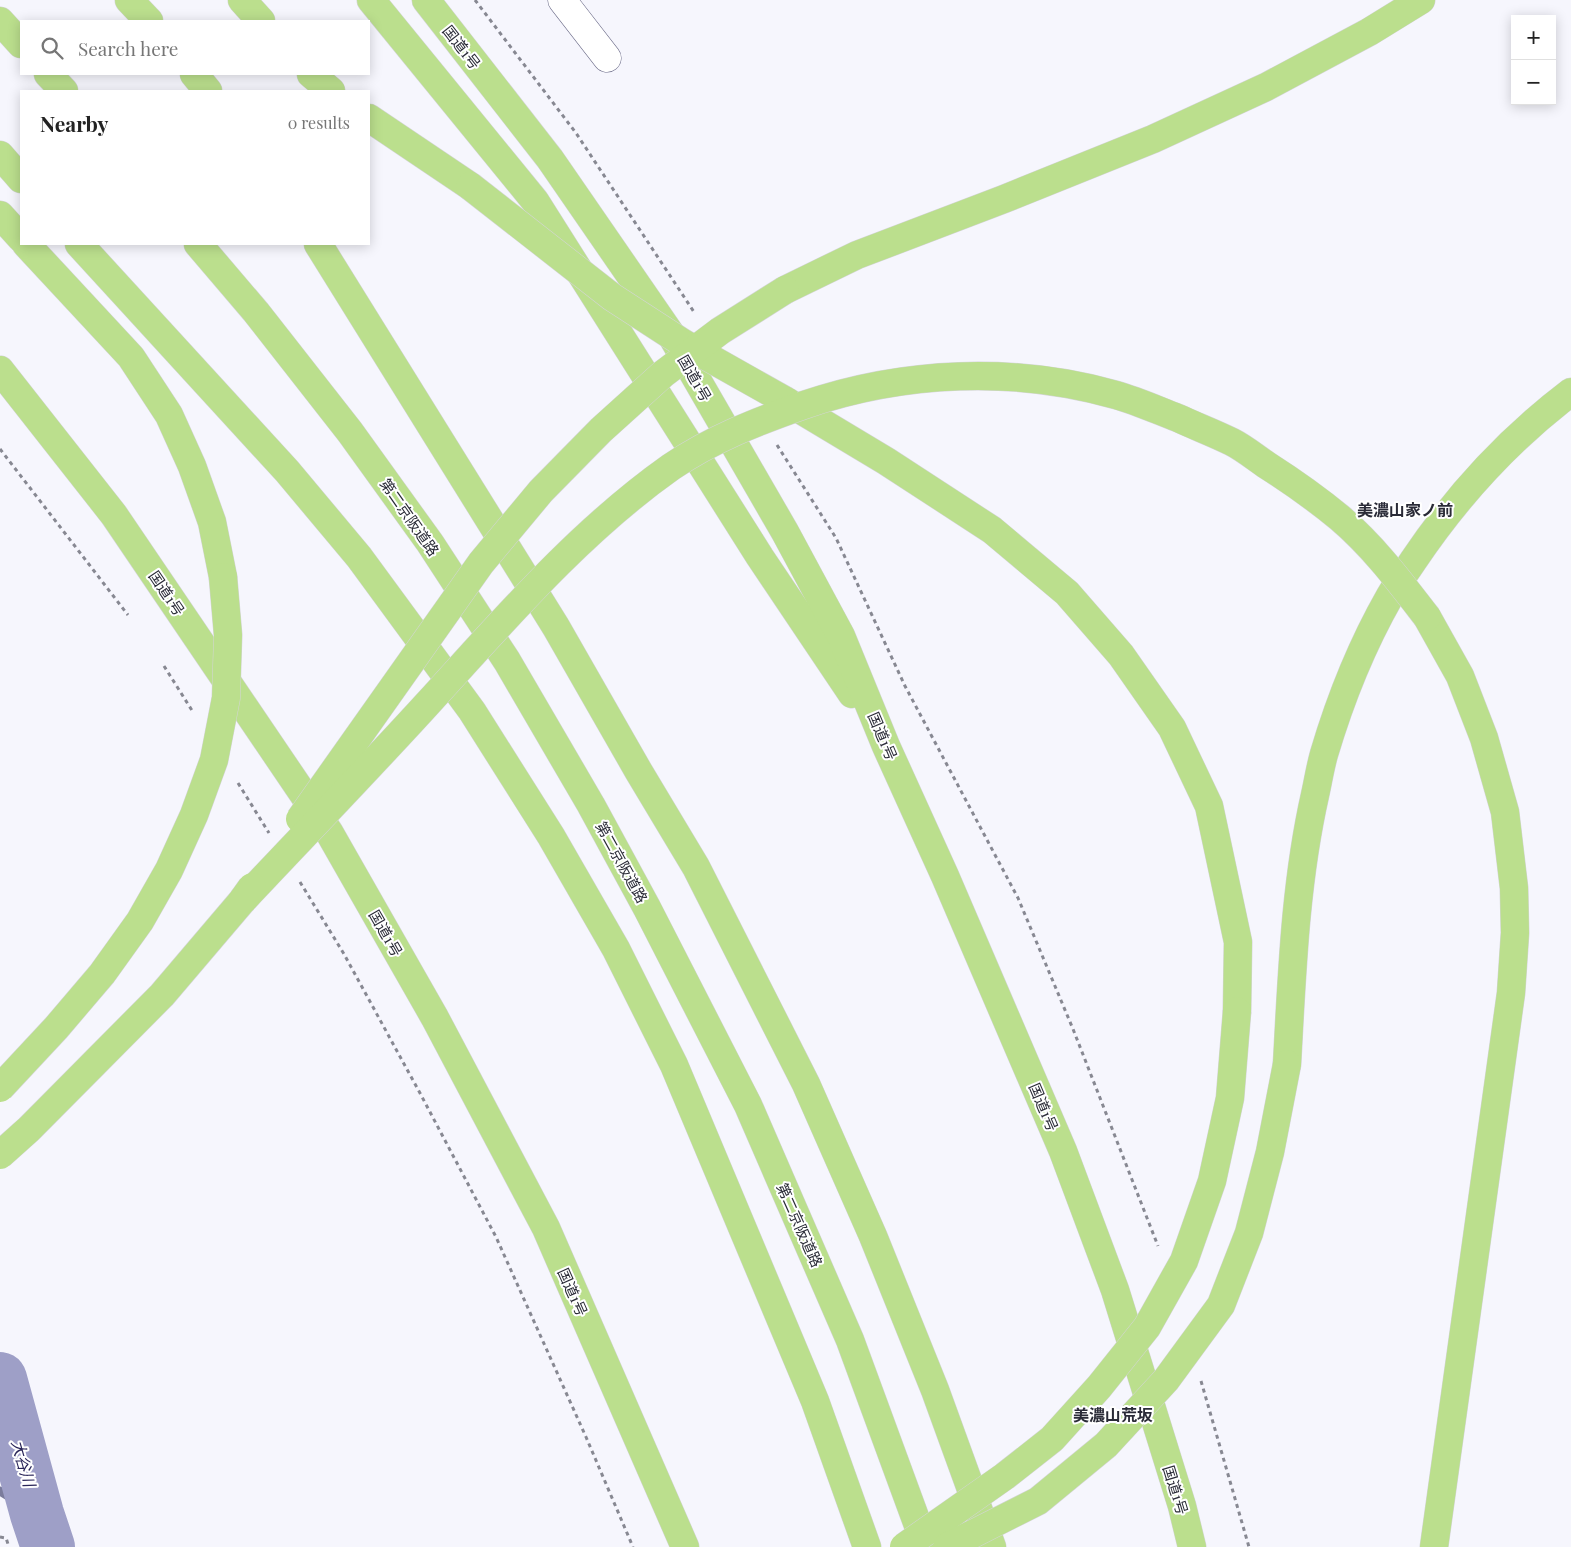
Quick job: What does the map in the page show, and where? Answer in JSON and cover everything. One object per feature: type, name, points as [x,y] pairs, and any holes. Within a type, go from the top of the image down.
[{"type":"highway","points":[[129,0],[148,20]]},
{"type":"highway","points":[[242,0],[260,20]]},
{"type":"highway","points":[[371,0],[535,201],[760,557],[886,746]]},
{"type":"highway","name":"国道1号","points":[[426,0],[550,159],[670,333],[785,532],[841,636],[886,746],[949,885],[1064,1151],[1114,1290],[1182,1506],[1192,1547]]},
{"type":"highway","points":[[242,901],[481,563],[541,491],[601,430],[663,374],[720,331],[785,290],[857,254],[1004,199],[1153,139],[1266,88],[1369,32],[1422,0]]},
{"type":"highway","points":[[0,20],[20,43]]},
{"type":"highway","points":[[49,75],[63,90]]},
{"type":"highway","points":[[195,75],[207,90]]},
{"type":"highway","points":[[312,75],[330,90]]},
{"type":"highway","points":[[370,119],[470,186],[612,297],[683,343],[786,400],[886,461],[992,530],[1067,593],[1121,655],[1172,728],[1209,806],[1238,942],[1237,1011],[1230,1098],[1212,1181],[1184,1261],[1147,1327],[1099,1387],[1052,1439],[1005,1476],[904,1547]]},
{"type":"highway","points":[[0,155],[20,178]]},
{"type":"highway","points":[[0,215],[20,237]]},
{"type":"highway","points":[[0,1088],[56,1028],[102,974],[140,921],[169,870],[194,815],[214,760],[226,698],[228,634],[224,577],[212,522],[192,466],[170,415],[131,357],[27,245]]},
{"type":"highway","points":[[80,245],[287,471],[359,557],[472,711],[551,836],[616,949],[674,1065],[815,1401],[867,1547]]},
{"type":"highway","name":"第二京阪道路","points":[[199,245],[256,312],[350,432],[430,543],[507,661],[591,805],[647,908],[748,1105],[850,1340],[926,1547]]},
{"type":"highway","points":[[319,245],[556,627],[696,867],[806,1084],[873,1236],[935,1390],[992,1547]]},
{"type":"highway","name":"国道1号","points":[[0,370],[114,514],[329,832],[435,1018],[546,1228],[684,1547]]},
{"type":"highway","points":[[0,1156],[29,1130],[162,994],[242,901],[422,710],[509,614],[595,529],[673,466],[740,428],[828,397],[885,384],[927,378],[979,376],[1044,380],[1118,395],[1233,442],[1296,485],[1342,520],[1386,564],[1427,617],[1463,685],[1484,738],[1505,812],[1514,888],[1515,933],[1511,993],[1434,1547]]},
{"type":"highway","points":[[947,1547],[1038,1501],[1106,1445],[1166,1380],[1221,1306],[1249,1233],[1270,1152],[1287,1064],[1293,955],[1300,883],[1310,818],[1324,755],[1342,700],[1360,657],[1390,596],[1433,531],[1471,485],[1514,440],[1571,392]]},
{"type":"street","points":[[562,0],[607,58]]},
{"type":"path","points":[[0,449],[128,615]]},
{"type":"path","points":[[164,666],[196,716]]},
{"type":"path","points":[[233,776],[270,835]]},
{"type":"path","points":[[297,877],[344,954],[496,1237],[586,1436],[633,1547]]},
{"type":"path","points":[[0,1536],[6,1538],[10,1547]]},
{"type":"waterway","name":"大谷川","points":[[0,1379],[37,1514],[48,1547]]},
{"type":"waterway","points":[[0,1491],[37,1514]]},
{"type":"district","name":"美濃山家ノ前","points":[[1405,509]]},
{"type":"district","name":"美濃山荒坂","points":[[1113,1414]]}]
